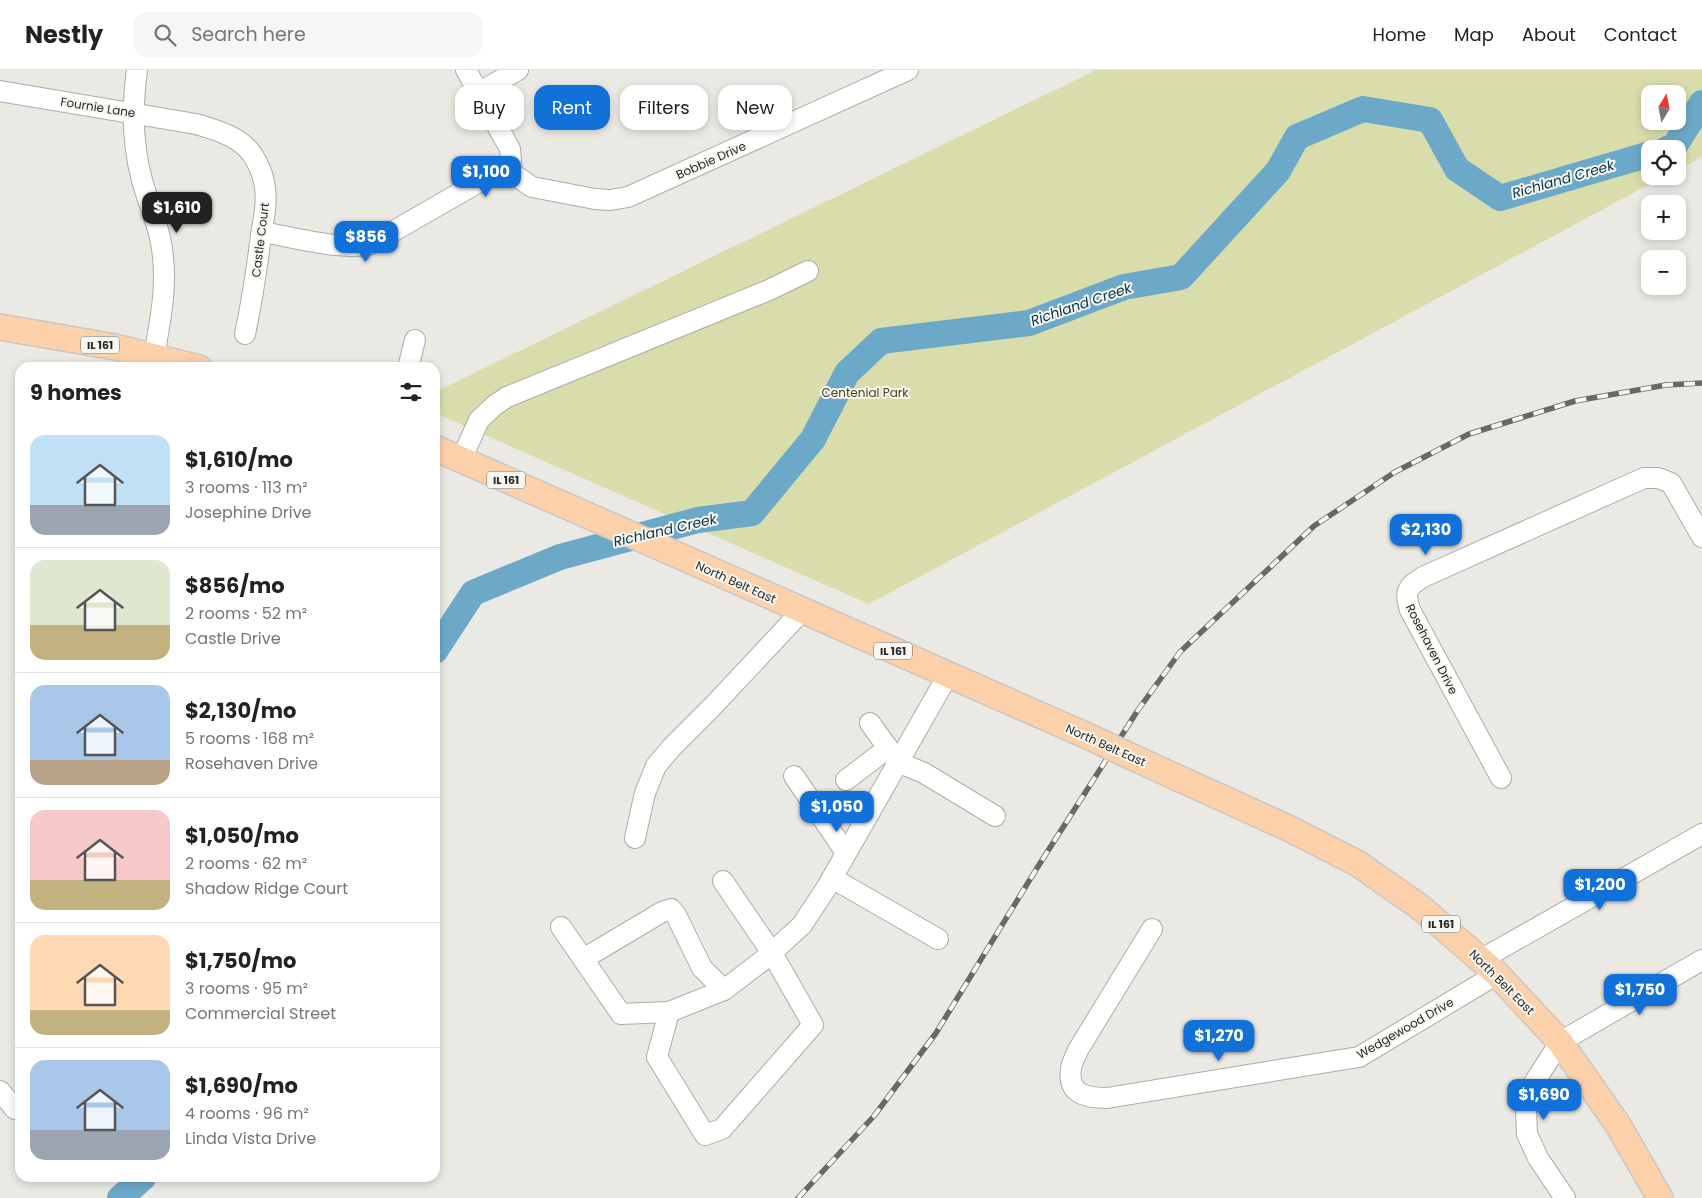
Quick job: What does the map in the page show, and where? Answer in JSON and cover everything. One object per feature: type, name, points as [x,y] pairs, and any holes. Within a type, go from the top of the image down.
[{"type":"main road","name":"IL 161","points":[[0,327],[154,356],[176,362]]},
{"type":"main road","name":"North Belt East","points":[[440,450],[1092,738],[1288,828],[1357,863],[1420,906],[1490,966],[1560,1042],[1618,1125],[1657,1197]]},
{"type":"street","points":[[137,70],[132,112],[136,151],[142,180],[161,239],[164,264],[163,310],[154,356]]},
{"type":"street","points":[[466,70],[474,85]]},
{"type":"street","points":[[492,85],[518,70]]},
{"type":"street","name":"Bobbie Drive","points":[[510,171],[532,187],[596,199],[610,200],[628,197],[884,75],[908,70]]},
{"type":"street","name":"Fournie Lane","points":[[0,91],[196,124]]},
{"type":"street","name":"Castle Court","points":[[196,124],[220,131],[235,139],[251,153],[260,168],[265,183],[266,200],[262,232],[245,334]]},
{"type":"street","points":[[262,232],[358,247],[371,244],[479,182],[494,175],[510,171],[510,150],[499,130]]},
{"type":"street","points":[[461,460],[479,420],[507,397],[769,290],[808,271]]},
{"type":"street","points":[[410,362],[415,340]]},
{"type":"street","name":"Rosehaven Drive","points":[[1501,778],[1410,610],[1407,592],[1410,585],[1422,577],[1644,478],[1658,478],[1671,484],[1702,537]]},
{"type":"street","points":[[635,838],[645,793],[656,766],[802,611]]},
{"type":"street","points":[[561,927],[621,1014],[669,1012],[724,990],[772,953],[802,925],[846,853],[893,755],[948,675]]},
{"type":"street","points":[[870,723],[893,755],[994,816]]},
{"type":"street","points":[[846,780],[893,755]]},
{"type":"street","points":[[794,776],[846,853]]},
{"type":"street","points":[[1490,966],[1702,834]]},
{"type":"street","points":[[832,878],[938,939]]},
{"type":"street","points":[[669,1012],[657,1057],[705,1135],[722,1129],[812,1025],[772,953],[723,881]]},
{"type":"street","points":[[583,958],[671,909],[676,915],[702,968],[724,990]]},
{"type":"street","name":"Wedgewood Drive","points":[[1152,929],[1078,1050],[1071,1069],[1072,1083],[1079,1094],[1090,1098],[1107,1098],[1359,1057],[1490,966]]},
{"type":"street","points":[[1565,1198],[1538,1158],[1528,1134],[1526,1109],[1533,1085],[1560,1042],[1702,960]]},
{"type":"street","points":[[0,1091],[14,1109]]},
{"type":"green space","name":"Centenial Park","points":[[1096,70],[1702,70],[1702,157],[1686,166],[1686,140],[1641,140],[1641,185],[1648,185],[869,604],[440,415],[440,390]]},
{"type":"waterway","name":"Richland Creek","points":[[1678,140],[1702,103]]},
{"type":"waterway","name":"Richland Creek","points":[[440,643],[473,593],[560,557],[698,520],[752,513],[813,439],[847,373],[881,341],[1029,323],[1124,287],[1181,277],[1278,171],[1297,137],[1363,109],[1430,120],[1457,169],[1500,198],[1641,157]]},
{"type":"waterway","name":"Richland Creek","points":[[120,1198],[138,1182]]},
{"type":"railway","points":[[798,1198],[874,1116],[936,1033],[1037,868],[1138,710],[1180,652],[1314,526],[1395,472],[1469,434],[1575,401],[1666,385],[1702,383]]}]
